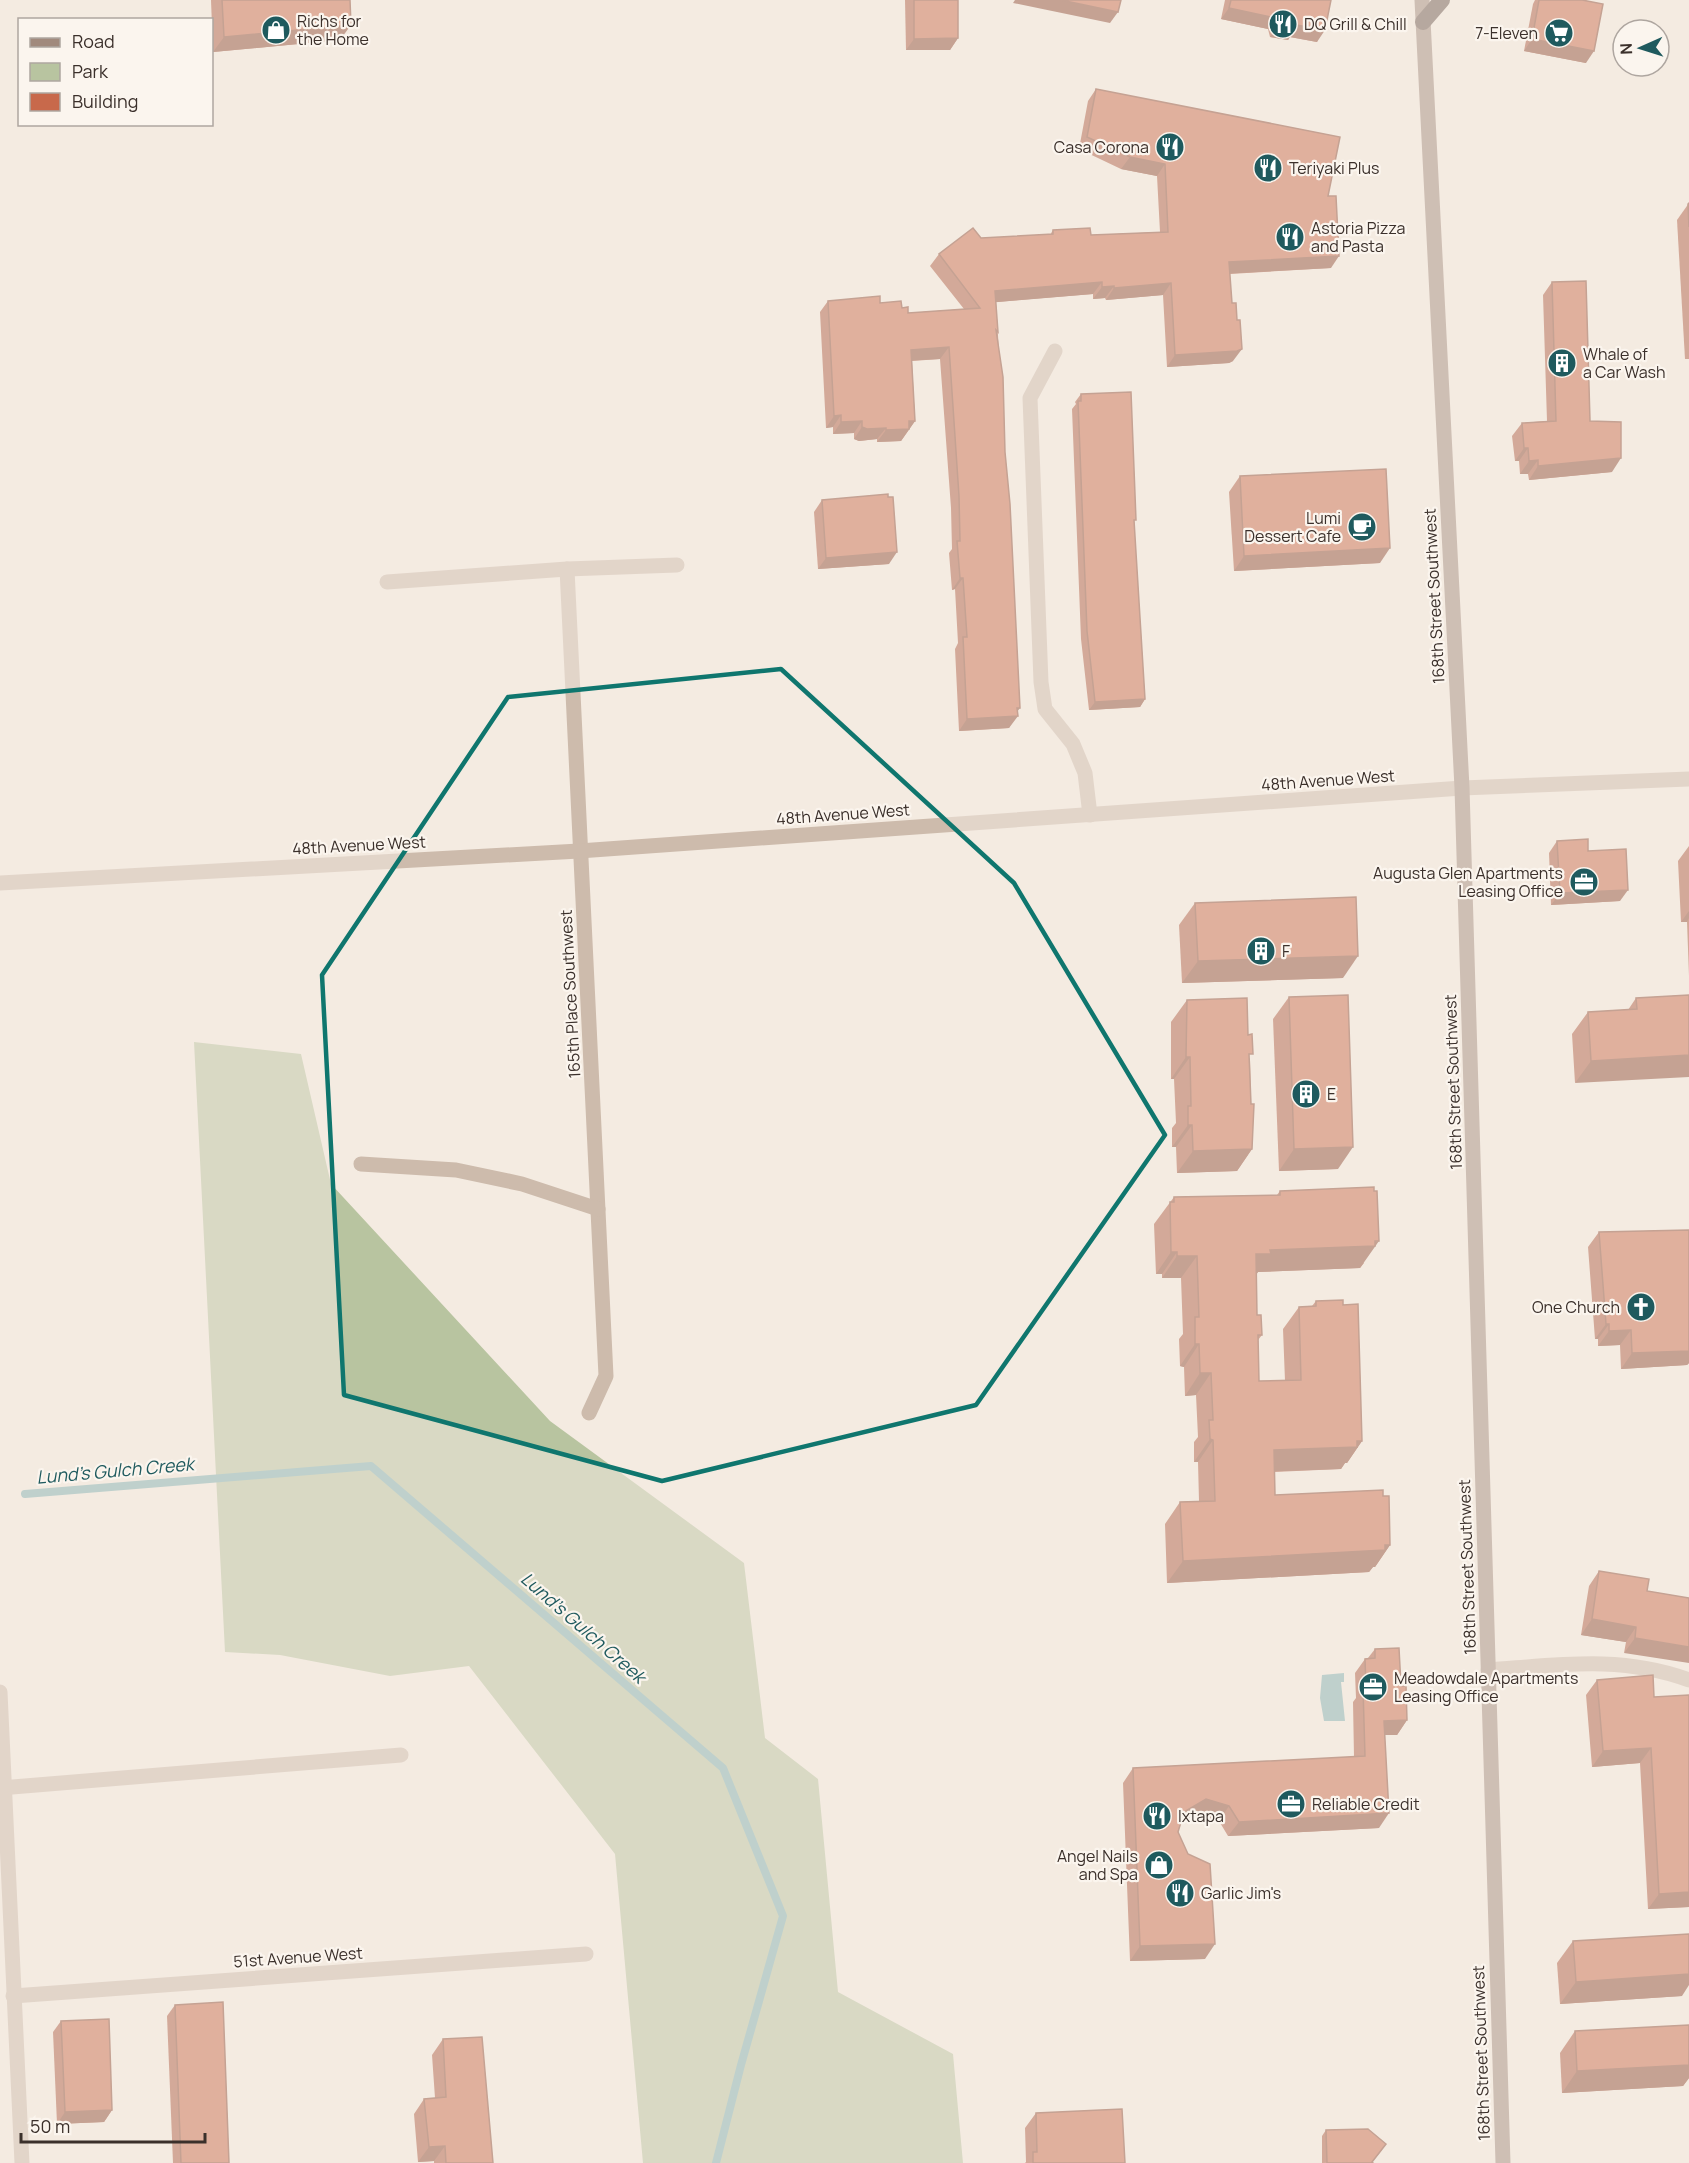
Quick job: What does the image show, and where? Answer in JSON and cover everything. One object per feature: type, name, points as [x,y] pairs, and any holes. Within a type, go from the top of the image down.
[{"type":"highway","points":[[1423,22],[1442,0]]},
{"type":"main road","name":"168th Street Southwest","points":[[1422,0],[1462,788],[1503,2163]]},
{"type":"street","points":[[1055,351],[1029,398],[1041,682],[1045,709],[1073,744],[1085,773],[1090,814]]},
{"type":"street","points":[[387,582],[567,569],[677,566]]},
{"type":"street","name":"165th Place Southwest","points":[[567,569],[606,1376],[589,1413]]},
{"type":"street","name":"48th Avenue West","points":[[0,883],[579,850],[1462,788],[1689,779]]},
{"type":"street","points":[[361,1164],[456,1170],[522,1184],[598,1209]]},
{"type":"street","points":[[1488,1670],[1592,1662],[1659,1669],[1689,1680]]},
{"type":"street","points":[[0,1692],[2,1787],[22,2163]]},
{"type":"street","points":[[2,1787],[401,1755]]},
{"type":"street","name":"51st Avenue West","points":[[14,1995],[586,1954]]},
{"type":"highlighted area","points":[[781,669],[1014,883],[1165,1135],[976,1405],[662,1481],[344,1395],[322,975],[508,697]]},
{"type":"green space","points":[[194,1042],[301,1054],[331,1184],[550,1421],[744,1563],[765,1738],[818,1779],[838,1992],[953,2054],[963,2163],[643,2163],[615,1854],[469,1666],[390,1676],[280,1655],[225,1652]]},
{"type":"water","points":[[1344,1673],[1344,1682],[1341,1682],[1345,1721],[1324,1721],[1320,1698],[1322,1675]]},
{"type":"building","name":"Richs for the Home","points":[[222,0],[350,0],[351,25],[224,37]]},
{"type":"building","points":[[914,0],[958,0],[958,38],[914,39]]},
{"type":"building","points":[[1061,0],[1121,0],[1118,12]]},
{"type":"building","points":[[1231,0],[1331,0],[1325,30],[1297,25],[1296,29],[1278,25],[1276,18],[1229,8]]},
{"type":"building","name":"7-Eleven","points":[[1539,0],[1582,0],[1603,4],[1594,51],[1532,39]]},
{"type":"building","points":[[1096,89],[1340,137],[1328,196],[1336,196],[1339,256],[1229,262],[1232,303],[1236,303],[1237,320],[1240,320],[1242,349],[1237,351],[1175,355],[1171,283],[1114,288],[1114,286],[1102,287],[1102,282],[995,291],[998,332],[996,330],[1003,377],[1005,452],[1010,504],[1020,708],[1017,708],[1018,716],[967,719],[963,637],[967,637],[963,578],[960,578],[957,541],[960,541],[959,496],[949,347],[911,350],[915,421],[909,421],[909,429],[867,429],[862,427],[862,421],[841,422],[841,415],[834,416],[828,301],[880,296],[880,303],[901,301],[902,308],[908,307],[908,313],[980,308],[939,254],[973,228],[981,238],[1053,234],[1053,230],[1090,228],[1091,235],[1168,232],[1165,164],[1130,157],[1087,137]]},
{"type":"building","points":[[1586,281],[1590,421],[1621,422],[1621,458],[1538,466],[1538,460],[1529,461],[1528,448],[1524,448],[1522,423],[1556,421],[1552,282]]},
{"type":"building","points":[[1131,392],[1136,520],[1134,520],[1145,699],[1095,702],[1087,631],[1078,401],[1081,401],[1081,394]]},
{"type":"building","points":[[1386,469],[1390,548],[1244,556],[1240,476]]},
{"type":"building","points":[[888,494],[888,497],[893,497],[897,552],[826,558],[822,500]]},
{"type":"building","name":"Augusta Glen Apartments Leasing Office","points":[[1588,839],[1588,851],[1626,849],[1628,890],[1560,893],[1557,841]]},
{"type":"building","points":[[1356,897],[1358,956],[1198,961],[1195,903]]},
{"type":"building","name":"E","points":[[1348,995],[1353,1147],[1294,1149],[1289,997]]},
{"type":"building","points":[[1689,995],[1689,1055],[1591,1061],[1588,1012],[1637,1009],[1636,998]]},
{"type":"building","points":[[1247,998],[1248,1035],[1252,1034],[1253,1054],[1249,1054],[1251,1104],[1254,1104],[1252,1149],[1193,1151],[1192,1125],[1188,1125],[1188,1106],[1191,1106],[1190,1057],[1186,1057],[1187,1000]]},
{"type":"building","points":[[1374,1187],[1374,1191],[1377,1191],[1379,1241],[1375,1241],[1375,1246],[1270,1250],[1271,1254],[1256,1254],[1257,1315],[1261,1315],[1262,1335],[1258,1335],[1259,1381],[1301,1380],[1299,1307],[1316,1306],[1316,1301],[1343,1300],[1343,1305],[1358,1304],[1362,1441],[1357,1441],[1357,1447],[1274,1450],[1275,1495],[1383,1490],[1383,1496],[1389,1496],[1390,1545],[1385,1545],[1385,1550],[1183,1561],[1180,1502],[1215,1501],[1213,1440],[1210,1439],[1209,1420],[1213,1420],[1211,1373],[1200,1373],[1199,1344],[1195,1344],[1195,1317],[1199,1317],[1197,1256],[1177,1256],[1177,1252],[1171,1252],[1170,1202],[1174,1202],[1174,1197],[1280,1195],[1280,1191]]},
{"type":"building","name":"One Church","points":[[1689,1230],[1689,1351],[1632,1353],[1631,1330],[1609,1331],[1609,1324],[1606,1324],[1599,1232]]},
{"type":"building","points":[[1599,1571],[1649,1579],[1647,1591],[1689,1598],[1689,1647],[1635,1638],[1636,1627],[1592,1619]]},
{"type":"building","points":[[1399,1648],[1401,1686],[1406,1686],[1407,1720],[1384,1721],[1389,1813],[1239,1822],[1229,1806],[1206,1799],[1184,1812],[1178,1832],[1188,1854],[1210,1864],[1215,1944],[1140,1946],[1133,1768],[1365,1756],[1363,1688],[1366,1688],[1365,1659],[1375,1658],[1375,1649]]},
{"type":"building","points":[[1653,1675],[1654,1697],[1689,1695],[1689,1892],[1659,1894],[1651,1748],[1603,1751],[1597,1680]]},
{"type":"building","points":[[1689,1934],[1689,1974],[1576,1982],[1573,1941]]},
{"type":"building","points":[[223,2002],[229,2163],[181,2163],[175,2005]]},
{"type":"building","points":[[109,2019],[112,2110],[65,2112],[61,2021]]},
{"type":"building","points":[[1689,2025],[1689,2065],[1577,2071],[1575,2031]]},
{"type":"building","points":[[482,2037],[493,2163],[446,2163],[445,2146],[429,2147],[424,2099],[446,2097],[443,2039]]},
{"type":"building","points":[[1122,2109],[1125,2163],[1033,2163],[1033,2152],[1037,2152],[1036,2113]]},
{"type":"building","points":[[1368,2129],[1386,2144],[1373,2163],[1327,2163],[1326,2130]]},
{"type":"waterway","name":"Lund's Gulch Creek","points":[[25,1494],[371,1466],[723,1768],[783,1916],[716,2163]]},
{"type":"place","name":"DQ Grill & Chill","points":[[1283,24]]},
{"type":"place","name":"Richs for the Home","points":[[276,30]]},
{"type":"place","name":"7-Eleven","points":[[1559,33]]},
{"type":"place","name":"Casa Corona","points":[[1170,147]]},
{"type":"place","name":"Teriyaki Plus","points":[[1268,168]]},
{"type":"place","name":"Astoria Pizza and Pasta","points":[[1290,237]]},
{"type":"place","name":"Whale of a Car Wash","points":[[1562,363]]},
{"type":"place","name":"Lumi Dessert Cafe","points":[[1362,527]]},
{"type":"place","name":"Augusta Glen Apartments Leasing Office","points":[[1584,882]]},
{"type":"place","name":"F","points":[[1261,951]]},
{"type":"place","name":"E","points":[[1306,1094]]},
{"type":"place","name":"One Church","points":[[1641,1307]]},
{"type":"place","name":"Meadowdale Apartments Leasing Office","points":[[1373,1687]]},
{"type":"place","name":"Reliable Credit","points":[[1291,1804]]},
{"type":"place","name":"Ixtapa","points":[[1157,1816]]},
{"type":"place","name":"Angel Nails and Spa","points":[[1159,1865]]},
{"type":"place","name":"Garlic Jim's","points":[[1180,1893]]}]
